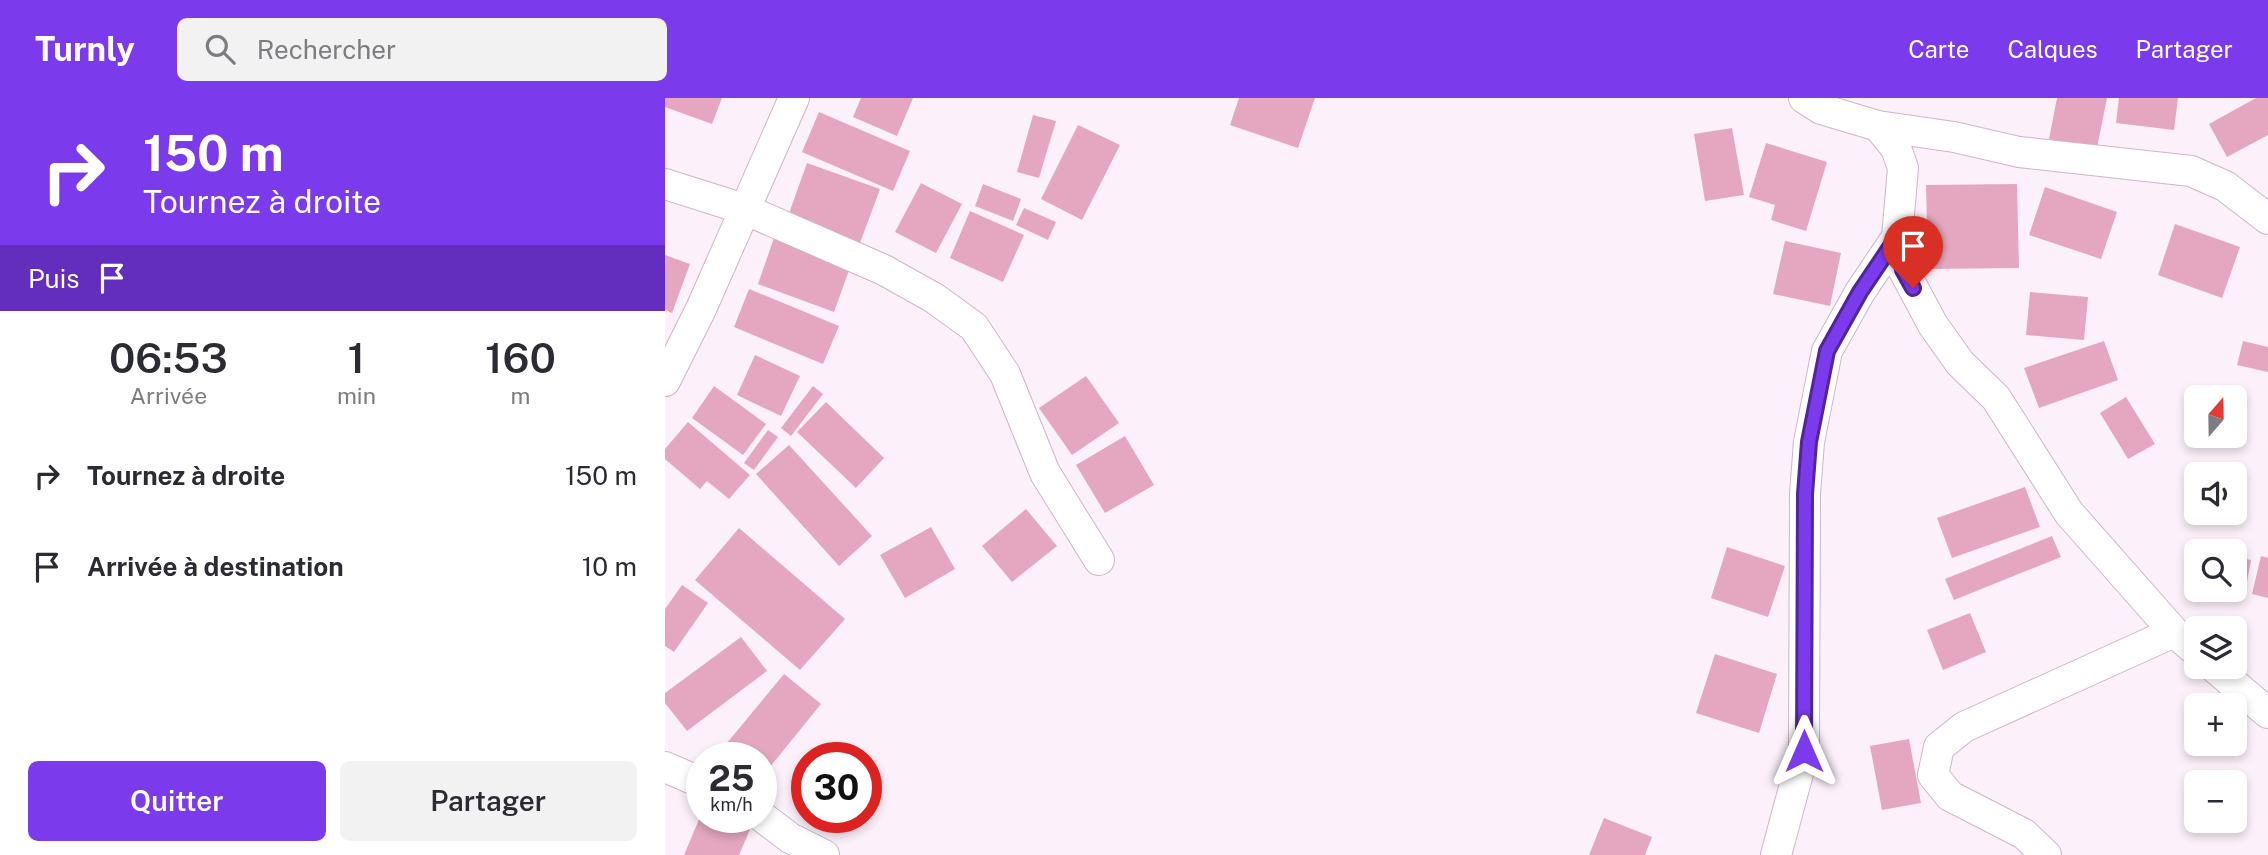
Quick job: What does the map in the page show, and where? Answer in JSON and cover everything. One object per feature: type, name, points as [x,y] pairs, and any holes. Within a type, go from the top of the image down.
[{"type":"street","points":[[665,381],[701,309],[794,98]]},
{"type":"street","points":[[1804,98],[1821,109],[1878,126],[1954,137],[2019,152],[2191,171],[2225,186],[2268,219]]},
{"type":"street","points":[[1878,126],[1896,148],[1903,168],[1897,237],[1903,270],[1933,325],[1960,363],[1996,398],[2069,513],[2184,641]]},
{"type":"street","points":[[665,184],[744,209],[884,270],[934,298],[974,327],[1005,374],[1045,473],[1099,560]]},
{"type":"street","points":[[1776,855],[1804,751],[1805,494],[1809,442],[1827,351],[1860,292],[1897,237]]},
{"type":"street","points":[[2046,855],[2025,834],[1950,796],[1933,775],[1939,747],[1964,727],[2184,642]]},
{"type":"street","points":[[2228,679],[2268,713]]},
{"type":"street","points":[[665,767],[686,776]]},
{"type":"street","points":[[777,828],[790,838],[824,855]]},
{"type":"building","points":[[665,98],[722,98],[712,124],[665,107]]},
{"type":"building","points":[[861,98],[913,98],[897,136],[853,117]]},
{"type":"building","points":[[1239,98],[1315,98],[1298,148],[1230,125]]},
{"type":"building","points":[[2057,98],[2107,98],[2097,148],[2049,139]]},
{"type":"building","points":[[2119,98],[2178,98],[2174,130],[2116,123]]},
{"type":"building","points":[[2256,98],[2268,98],[2268,135],[2227,157],[2209,124]]},
{"type":"building","points":[[819,112],[910,151],[893,191],[802,152]]},
{"type":"building","points":[[1033,115],[1056,121],[1039,178],[1017,172]]},
{"type":"building","points":[[1078,125],[1120,145],[1082,220],[1041,199]]},
{"type":"building","points":[[1732,128],[1744,195],[1705,201],[1694,134]]},
{"type":"building","points":[[1766,143],[1827,162],[1806,231],[1771,220],[1775,205],[1749,197]]},
{"type":"building","points":[[807,163],[880,189],[860,243],[788,216]]},
{"type":"building","points":[[921,183],[962,204],[936,253],[895,232]]},
{"type":"building","points":[[983,184],[1021,199],[1013,221],[975,206]]},
{"type":"building","points":[[2017,184],[2019,268],[1928,269],[1926,185]]},
{"type":"building","points":[[2045,187],[2117,212],[2101,259],[2029,235]]},
{"type":"building","points":[[1024,208],[1056,222],[1048,240],[1016,225]]},
{"type":"building","points":[[970,211],[1024,235],[1003,282],[950,258]]},
{"type":"building","points":[[2175,224],[2240,247],[2222,298],[2158,275]]},
{"type":"building","points":[[775,235],[852,262],[834,312],[758,284]]},
{"type":"building","points":[[1785,241],[1841,253],[1830,306],[1773,294]]},
{"type":"building","points":[[665,255],[690,264],[672,313],[665,310]]},
{"type":"building","points":[[749,289],[839,326],[823,364],[734,327]]},
{"type":"building","points":[[2030,292],[2088,297],[2084,340],[2026,335]]},
{"type":"building","points":[[2104,341],[2118,380],[2039,408],[2024,368]]},
{"type":"building","points":[[2243,341],[2268,347],[2268,372],[2237,365]]},
{"type":"building","points":[[755,355],[800,376],[781,416],[737,395]]},
{"type":"building","points":[[1086,376],[1119,423],[1072,455],[1039,408]]},
{"type":"building","points":[[714,386],[766,424],[743,455],[692,418]]},
{"type":"building","points":[[813,386],[823,394],[791,436],[781,428]]},
{"type":"building","points":[[2126,397],[2155,444],[2128,459],[2100,413]]},
{"type":"building","points":[[826,402],[884,458],[856,488],[797,432]]},
{"type":"building","points":[[688,422],[750,475],[729,499],[707,481],[700,489],[665,459],[665,449]]},
{"type":"building","points":[[768,430],[778,437],[754,470],[744,463]]},
{"type":"building","points":[[1125,436],[1154,485],[1105,513],[1076,465]]},
{"type":"building","points":[[789,445],[872,536],[839,566],[756,474]]},
{"type":"building","points":[[2025,487],[2040,527],[1952,558],[1937,518]]},
{"type":"building","points":[[1026,509],[1057,546],[1012,582],[982,546]]},
{"type":"building","points":[[931,527],[955,569],[905,598],[880,555]]},
{"type":"building","points":[[739,528],[845,619],[800,670],[695,580]]},
{"type":"building","points":[[2052,536],[2061,557],[1954,600],[1945,579]]},
{"type":"building","points":[[1727,547],[1785,566],[1768,617],[1711,598]]},
{"type":"building","points":[[2261,556],[2268,558],[2268,598],[2252,594]]},
{"type":"building","points":[[2247,559],[2251,560],[2247,582]]},
{"type":"building","points":[[682,585],[708,603],[674,652],[665,646],[665,609]]},
{"type":"building","points":[[1970,613],[1986,652],[1943,670],[1927,630]]},
{"type":"building","points":[[741,637],[767,671],[687,731],[665,703],[665,693]]},
{"type":"building","points":[[1715,654],[1777,674],[1759,733],[1696,713]]},
{"type":"building","points":[[784,674],[821,704],[777,758],[777,742],[728,742]]},
{"type":"building","points":[[1909,739],[1921,803],[1882,810],[1870,746]]},
{"type":"building","points":[[1604,818],[1652,837],[1645,855],[1589,855]]},
{"type":"building","points":[[693,833],[749,833],[739,855],[684,855]]},
{"type":"route","points":[[1804,751],[1805,494],[1809,442],[1827,351],[1860,292],[1897,237],[1903,270],[1913,288]]}]
